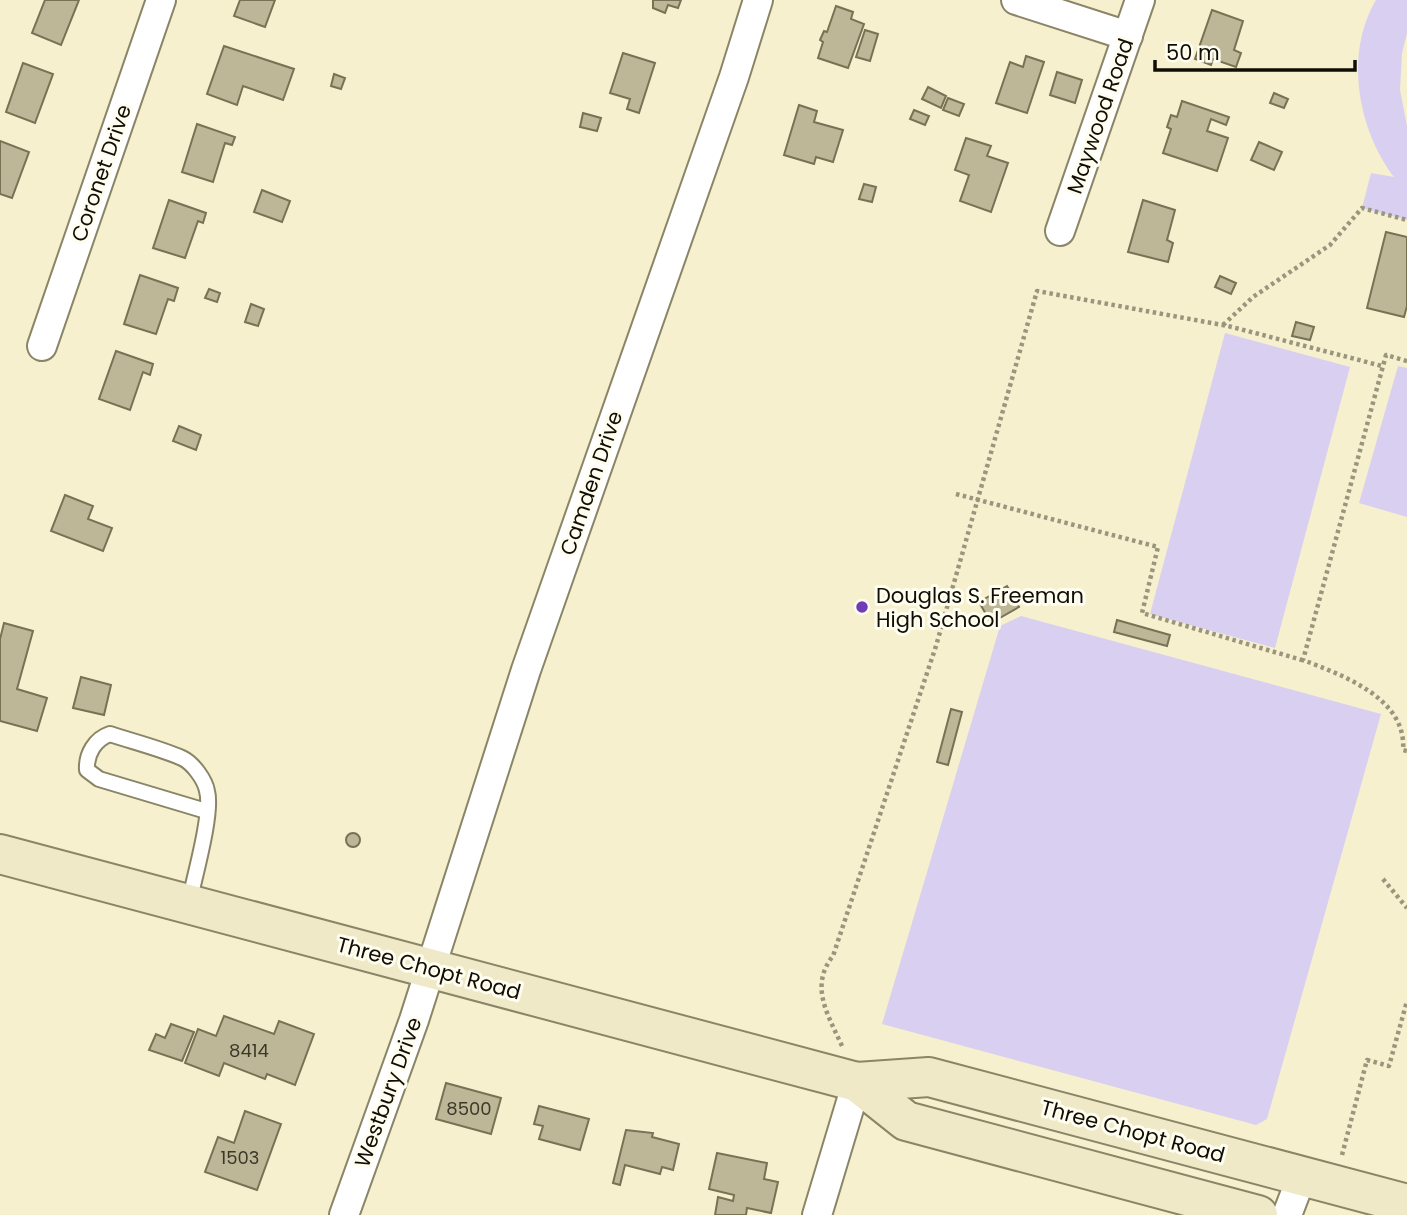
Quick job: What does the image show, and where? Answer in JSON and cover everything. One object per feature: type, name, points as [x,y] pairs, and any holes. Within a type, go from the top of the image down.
[{"type":"main road","name":"Three Chopt Road","points":[[0,854],[857,1082],[929,1077],[1407,1204]]},
{"type":"main road","name":"Three Chopt Road","points":[[857,1082],[906,1121],[1258,1215]]},
{"type":"street","name":"Coronet Drive","points":[[43,346],[161,0]]},
{"type":"street","name":"Camden Drive","points":[[430,968],[526,670],[734,77],[758,0]]},
{"type":"street","points":[[1016,0],[1128,36]]},
{"type":"street","name":"Maywood Road","points":[[1060,231],[1140,0]]},
{"type":"street","name":"Westbury Drive","points":[[344,1215],[430,968]]},
{"type":"street","points":[[817,1215],[857,1082]]},
{"type":"street","points":[[1287,1215],[1302,1176]]},
{"type":"lane","points":[[189,904],[206,811],[208,792],[198,773],[184,759],[110,734],[95,743],[87,770],[99,779],[206,811]]},
{"type":"path","points":[[1223,325],[1253,297],[1330,244],[1362,208],[1407,220]]},
{"type":"path","points":[[857,1082],[819,995],[826,965],[834,956],[936,646],[1037,291],[1223,325],[1382,366]]},
{"type":"path","points":[[1310,662],[1303,660],[1385,355],[1407,361]]},
{"type":"path","points":[[957,494],[1158,547],[1142,613],[1310,662],[1349,677],[1374,694],[1402,721],[1405,735],[1403,750],[1407,751]]},
{"type":"path","points":[[1383,879],[1407,908]]},
{"type":"path","points":[[1342,1155],[1367,1060],[1389,1066],[1407,1001]]},
{"type":"shaded area","points":[[1376,0],[1407,0],[1407,33],[1402,53],[1400,90],[1407,126],[1407,220],[1362,208],[1371,173],[1394,177],[1372,137],[1360,91],[1360,44],[1366,21]]},
{"type":"shaded area","points":[[1225,333],[1350,367],[1275,648],[1150,614]]},
{"type":"shaded area","points":[[1398,366],[1407,368],[1407,517],[1359,503]]},
{"type":"shaded area","points":[[1021,616],[1381,714],[1267,1119],[1256,1125],[882,1024],[1000,626]]},
{"type":"building","points":[[45,0],[79,0],[61,45],[32,33]]},
{"type":"building","points":[[240,0],[275,0],[265,27],[234,16]]},
{"type":"building","points":[[653,0],[681,0],[678,8],[668,5],[665,13],[653,8]]},
{"type":"building","points":[[836,6],[853,12],[851,19],[864,24],[848,68],[818,58],[823,42],[820,40],[824,31],[827,32]]},
{"type":"building","points":[[1212,10],[1243,21],[1234,50],[1241,53],[1236,67],[1213,59],[1211,65],[1195,59]]},
{"type":"building","points":[[865,30],[878,34],[870,61],[856,57]]},
{"type":"building","points":[[224,46],[294,69],[283,100],[243,86],[237,105],[207,94]]},
{"type":"building","points":[[623,53],[655,63],[639,113],[627,109],[630,99],[610,93]]},
{"type":"building","points":[[1026,56],[1044,62],[1027,113],[996,103],[1010,62],[1023,67]]},
{"type":"building","points":[[23,63],[53,74],[35,123],[6,112]]},
{"type":"building","points":[[1057,72],[1082,80],[1075,103],[1050,95]]},
{"type":"building","points":[[334,74],[345,78],[341,89],[331,86]]},
{"type":"building","points":[[928,87],[946,96],[941,108],[922,99]]},
{"type":"building","points":[[1274,93],[1288,99],[1284,108],[1270,103]]},
{"type":"building","points":[[948,98],[964,104],[959,116],[943,110]]},
{"type":"building","points":[[1182,101],[1229,117],[1226,125],[1211,119],[1207,131],[1228,138],[1217,171],[1163,153],[1171,129],[1167,127],[1171,115],[1177,117]]},
{"type":"building","points":[[799,105],[817,111],[814,122],[843,130],[833,162],[816,157],[814,164],[784,155]]},
{"type":"building","points":[[914,110],[929,116],[925,125],[910,119]]},
{"type":"building","points":[[583,113],[601,118],[597,131],[580,127]]},
{"type":"building","points":[[197,124],[235,137],[232,145],[225,143],[213,182],[182,172]]},
{"type":"building","points":[[966,138],[991,146],[987,156],[1008,163],[991,212],[960,201],[969,175],[955,170]]},
{"type":"building","points":[[0,141],[29,152],[12,198],[0,194]]},
{"type":"building","points":[[1259,142],[1282,152],[1274,170],[1251,160]]},
{"type":"building","points":[[864,184],[876,187],[872,202],[859,199]]},
{"type":"building","points":[[262,190],[290,201],[282,222],[254,212]]},
{"type":"building","points":[[169,200],[206,213],[203,223],[198,221],[185,258],[153,248]]},
{"type":"building","points":[[1143,200],[1175,210],[1167,240],[1173,243],[1168,262],[1128,252]]},
{"type":"building","points":[[1386,232],[1407,237],[1407,306],[1404,317],[1367,308]]},
{"type":"building","points":[[140,275],[178,288],[174,301],[168,299],[156,334],[124,324]]},
{"type":"building","points":[[1220,276],[1236,283],[1231,294],[1215,287]]},
{"type":"building","points":[[209,289],[220,293],[217,302],[205,298]]},
{"type":"building","points":[[251,304],[264,309],[258,326],[245,322]]},
{"type":"building","points":[[1296,322],[1314,327],[1310,340],[1292,336]]},
{"type":"building","points":[[116,351],[153,364],[150,375],[143,372],[130,410],[99,399]]},
{"type":"building","points":[[179,426],[201,435],[196,450],[173,441]]},
{"type":"building","points":[[65,495],[93,506],[88,519],[112,528],[103,551],[51,531]]},
{"type":"building","points":[[1007,586],[1019,607],[991,623],[979,602]]},
{"type":"building","points":[[1117,620],[1170,635],[1167,646],[1114,632]]},
{"type":"building","points":[[4,623],[33,631],[17,689],[47,698],[37,731],[0,721],[0,639]]},
{"type":"building","points":[[81,677],[111,685],[104,715],[73,708]]},
{"type":"building","points":[[951,709],[962,712],[948,765],[937,762]]},
{"type":"building","points":[[353,833],[358,835],[358,845],[353,847],[348,845],[346,840],[348,835]]},
{"type":"building","points":[[224,1016],[274,1034],[279,1021],[314,1034],[295,1085],[267,1074],[265,1079],[224,1063],[219,1076],[185,1063],[198,1029],[216,1036]]},
{"type":"building","points":[[171,1024],[194,1032],[182,1061],[149,1050],[156,1034],[165,1038]]},
{"type":"building","points":[[446,1083],[501,1098],[491,1134],[436,1119]]},
{"type":"building","points":[[539,1106],[589,1119],[580,1150],[539,1139],[543,1126],[534,1124]]},
{"type":"building","points":[[245,1111],[281,1124],[257,1190],[205,1172],[218,1137],[234,1143]]},
{"type":"building","points":[[626,1130],[653,1133],[652,1137],[679,1144],[673,1170],[662,1167],[660,1174],[625,1165],[620,1185],[613,1183]]},
{"type":"building","points":[[717,1153],[767,1163],[764,1179],[778,1182],[771,1213],[747,1208],[746,1215],[715,1215],[718,1197],[733,1201],[734,1195],[709,1189]]},
{"type":"place","name":"Douglas S. Freeman High School","points":[[862,607]]}]
